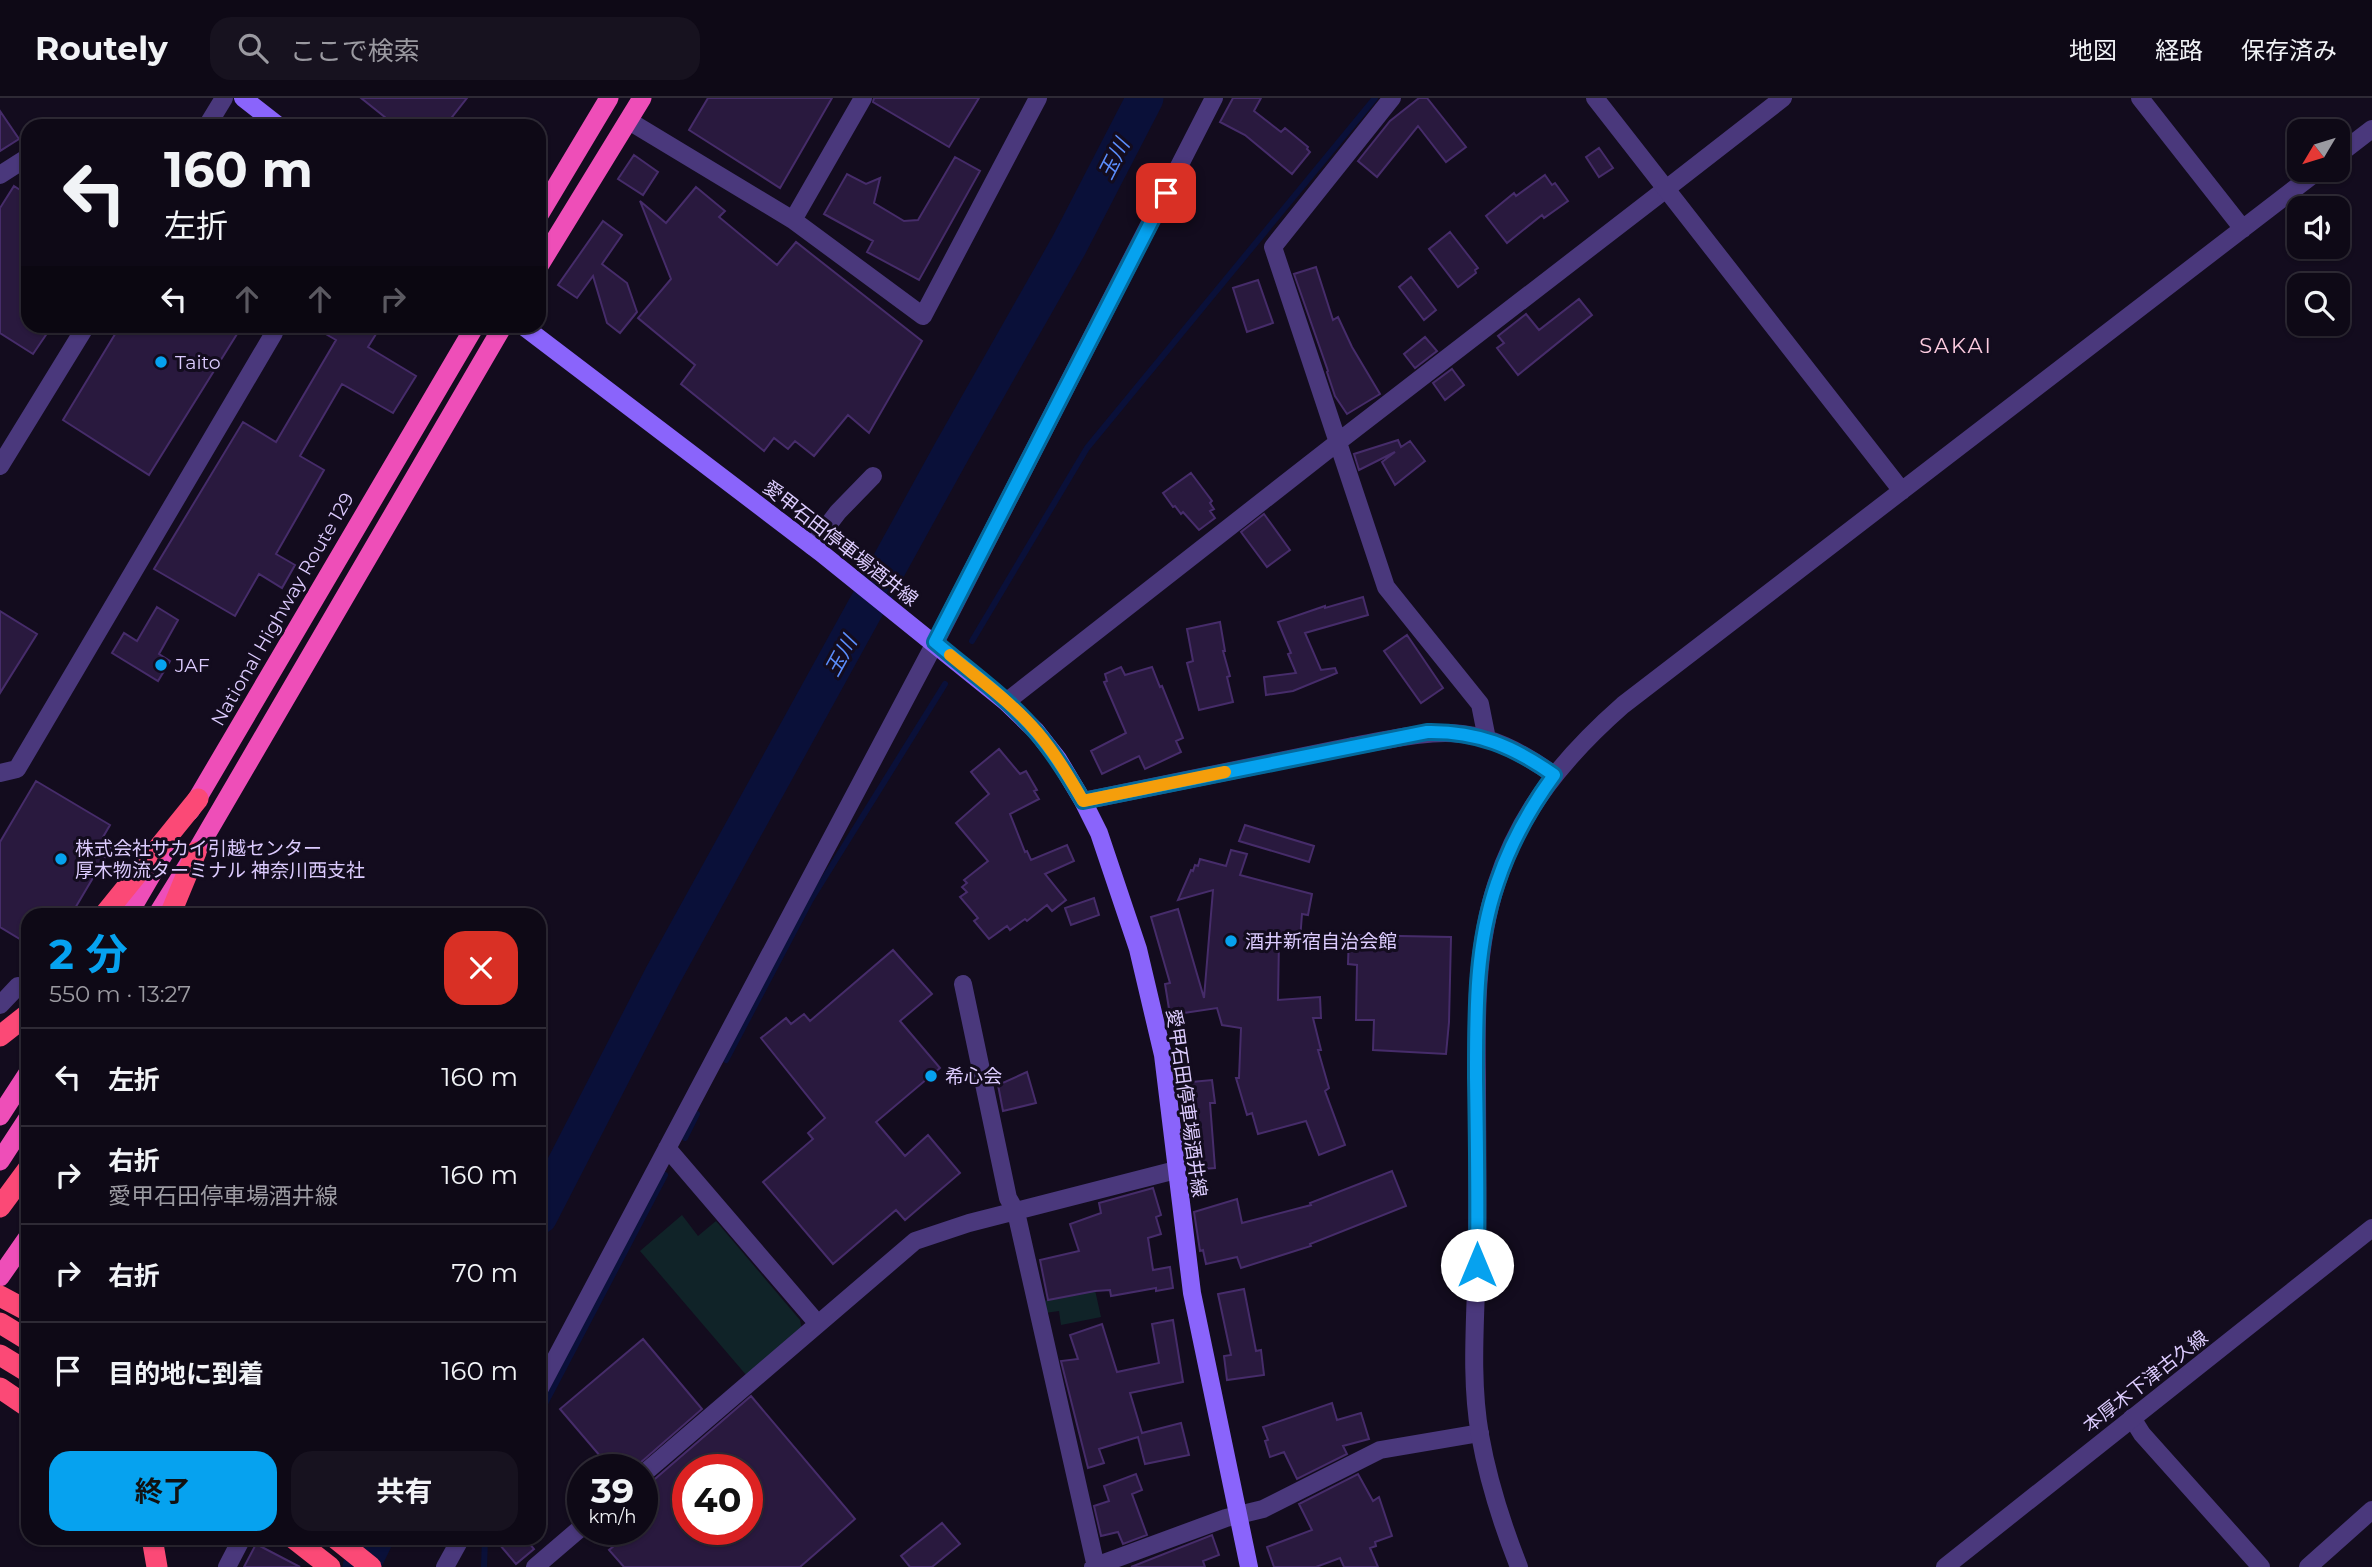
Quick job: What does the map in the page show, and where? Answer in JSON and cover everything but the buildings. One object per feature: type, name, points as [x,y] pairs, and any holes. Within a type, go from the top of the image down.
[{"type":"highway","points":[[546,203],[610,98]]},
{"type":"highway","points":[[546,254],[642,98]]},
{"type":"highway","name":"National Highway Route 129","points":[[132,908],[471,333]]},
{"type":"highway","points":[[161,908],[499,333]]},
{"type":"highway","points":[[110,908],[198,799]]},
{"type":"highway","points":[[173,908],[196,852]]},
{"type":"highway","points":[[0,1037],[21,1020]]},
{"type":"highway","points":[[0,1116],[21,1084]]},
{"type":"highway","points":[[0,1161],[21,1129]]},
{"type":"highway","points":[[0,1207],[21,1178]]},
{"type":"highway","points":[[0,1277],[21,1247]]},
{"type":"highway","points":[[2,1325],[21,1336]]},
{"type":"highway","points":[[0,1355],[21,1368]]},
{"type":"highway","points":[[0,1388],[21,1402]]},
{"type":"highway","points":[[153,1545],[157,1567]]},
{"type":"highway","points":[[302,1545],[330,1567]]},
{"type":"highway","points":[[344,1545],[371,1567]]},
{"type":"main road","points":[[243,98],[270,119]]},
{"type":"main road","name":"愛甲石田停車場酒井線","points":[[532,333],[816,549],[935,642],[1006,702],[1051,750],[1083,801],[1099,833],[1147,980],[1163,1055],[1192,1293],[1249,1567]]},
{"type":"street","points":[[211,119],[224,98]]},
{"type":"street","points":[[793,220],[863,98]]},
{"type":"street","points":[[629,121],[793,220],[923,316],[1038,98]]},
{"type":"street","points":[[546,1377],[935,642],[1214,98]]},
{"type":"street","points":[[1392,98],[1273,247],[1386,587],[1480,704],[1487,739]]},
{"type":"street","points":[[1595,98],[1902,491]]},
{"type":"street","points":[[1006,702],[1783,98]]},
{"type":"street","points":[[2140,98],[2243,229]]},
{"type":"street","points":[[2350,146],[2372,129]]},
{"type":"street","points":[[0,175],[21,162]]},
{"type":"street","points":[[1519,1567],[1493,1492],[1480,1433],[1474,1323],[1478,971],[1496,885],[1522,826],[1554,775],[1598,727],[1623,705],[2304,182]]},
{"type":"street","points":[[0,466],[82,333]]},
{"type":"street","points":[[0,774],[17,769],[274,333]]},
{"type":"street","points":[[816,549],[838,512],[873,476]]},
{"type":"street","points":[[1083,801],[1427,732],[1468,733],[1487,739],[1523,755],[1554,775]]},
{"type":"street","points":[[963,984],[1008,1198],[1016,1212],[1095,1566],[1237,1515],[1263,1509],[1380,1450],[1480,1433]]},
{"type":"street","points":[[0,1005],[18,986]]},
{"type":"street","points":[[667,1148],[818,1324]]},
{"type":"street","points":[[658,1461],[915,1241],[969,1223],[1176,1170]]},
{"type":"street","name":"本厚木下津古久線","points":[[1945,1567],[2372,1228]]},
{"type":"street","points":[[2132,1418],[2143,1434],[2261,1567]]},
{"type":"street","points":[[2308,1567],[2372,1510]]},
{"type":"street","points":[[535,1567],[567,1540]]},
{"type":"street","points":[[227,1567],[238,1545]]},
{"type":"street","points":[[445,1567],[457,1545]]},
{"type":"green space","points":[[682,1215],[698,1236],[716,1221],[800,1320],[802,1330],[747,1376],[640,1251]]},
{"type":"green space","points":[[1095,1290],[1101,1317],[1061,1325],[1059,1311],[1045,1313],[1043,1301]]},
{"type":"waterway","name":"玉川","points":[[546,1202],[662,977],[952,451],[1069,245],[1145,98]]},
{"type":"waterway","points":[[972,641],[1087,448],[1375,98]]},
{"type":"waterway","points":[[726,1060],[810,901],[945,684]]},
{"type":"waterway","points":[[685,1138],[697,1114]]},
{"type":"waterway","points":[[546,1402],[665,1175]]},
{"type":"waterway","name":"玉川","points":[[361,1567],[372,1545]]},
{"type":"waterway","points":[[484,1567],[485,1545]]},
{"type":"slow traffic","points":[[950,655],[1036,731],[1058,759],[1083,801],[1225,772]]},
{"type":"place","name":"Taito","points":[[161,362]]},
{"type":"place","name":"JAF","points":[[161,665]]},
{"type":"place","name":"株式会社サカイ引越センター 厚木物流ターミナル 神奈川西支社","points":[[61,859]]},
{"type":"place","name":"酒井新宿自治会館","points":[[1231,941]]},
{"type":"place","name":"希心会","points":[[931,1076]]},
{"type":"district","name":"SAKAI","points":[[1956,346]]},
{"type":"route","points":[[1166,193],[935,642],[1036,731],[1058,759],[1083,801],[1427,732],[1468,733],[1487,739],[1535,761],[1554,775],[1534,804],[1508,854],[1496,885],[1478,971],[1477,1265]]}]
